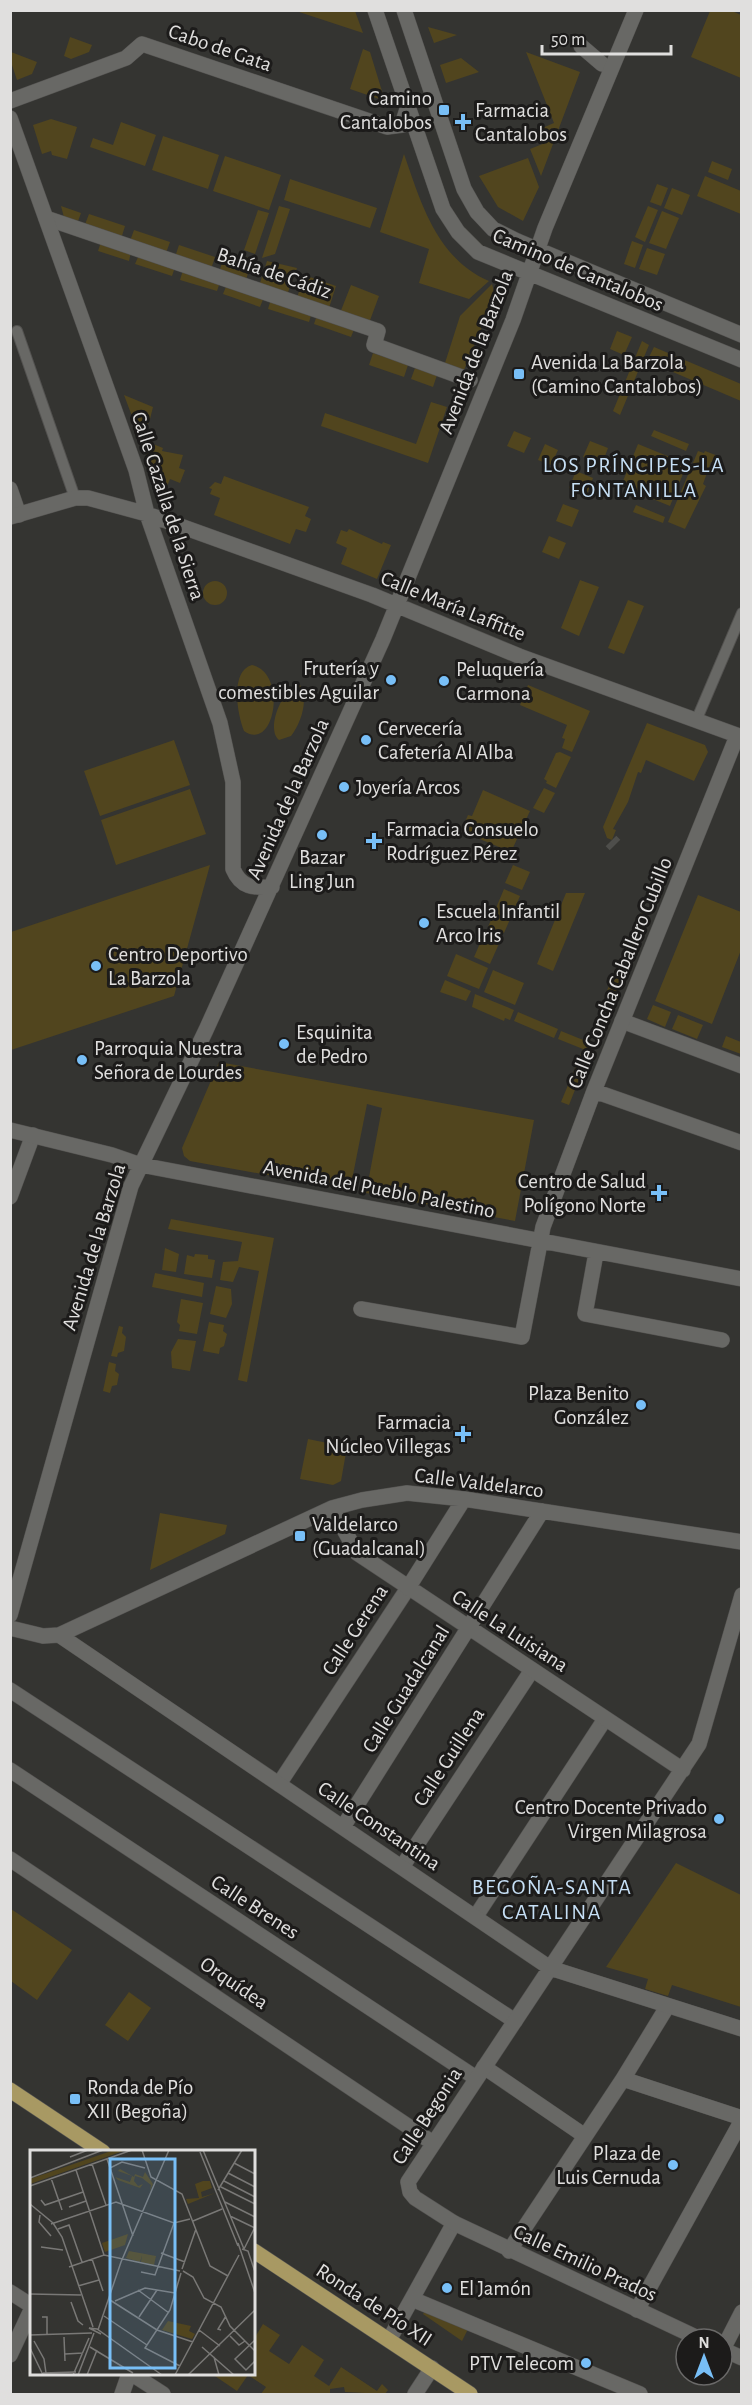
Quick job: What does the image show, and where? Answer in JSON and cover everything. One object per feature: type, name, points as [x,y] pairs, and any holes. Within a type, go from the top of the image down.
[{"type":"main road","points":[[10,2090],[101,2150]]},
{"type":"main road","name":"Ronda de Pío XII","points":[[255,2252],[470,2394]]},
{"type":"street","name":"Camino de Cantalobos","points":[[375,10],[443,209],[458,232],[478,252],[741,360]]},
{"type":"street","name":"Camino de Cantalobos","points":[[404,10],[464,189],[477,212],[493,229],[537,251],[741,335]]},
{"type":"street","name":"Avenida de la Barzola","points":[[10,1615],[126,1202],[141,1165],[272,887],[397,605],[530,274],[537,251],[636,10]]},
{"type":"street","name":"Cabo de Gata","points":[[10,101],[126,58],[142,44],[387,127],[402,125],[408,106]]},
{"type":"street","points":[[581,46],[603,64]]},
{"type":"street","name":"Calle Cazalla de la Sierra","points":[[10,118],[136,470],[147,514],[220,723],[233,782],[233,869],[237,880],[250,888],[272,887]]},
{"type":"street","name":"Bahía de Cádiz","points":[[46,218],[378,331],[374,345],[470,380]]},
{"type":"street","points":[[10,489],[15,516],[75,498]]},
{"type":"street","name":"Calle María Laffitte","points":[[75,498],[88,498],[147,514],[397,605],[519,656],[739,736]]},
{"type":"street","name":"Calle Concha Caballero Cubillo","points":[[542,1234],[594,1091],[739,736]]},
{"type":"street","points":[[622,1021],[741,1066]]},
{"type":"street","points":[[594,1091],[741,1143]]},
{"type":"street","name":"Avenida del Pueblo Palestino","points":[[10,1130],[112,1155],[141,1165],[542,1234],[596,1253],[741,1280]]},
{"type":"street","points":[[10,1197],[33,1135]]},
{"type":"street","points":[[361,1310],[522,1337],[542,1234]]},
{"type":"street","points":[[596,1253],[585,1314],[722,1340]]},
{"type":"street","name":"Calle Valdelarco","points":[[59,1635],[332,1508],[362,1500],[407,1493],[464,1499],[741,1542]]},
{"type":"street","name":"Calle Gerena","points":[[279,1784],[464,1499]]},
{"type":"street","name":"Calle La Luisiana","points":[[332,1508],[357,1553],[683,1770]]},
{"type":"street","name":"Calle Guadalcanal","points":[[343,1827],[542,1511]]},
{"type":"street","name":"Calle Begonia","points":[[454,2223],[415,2198],[408,2187],[411,2175],[699,1744],[737,1630],[741,1594]]},
{"type":"street","name":"Calle Constantina","points":[[10,1628],[43,1636],[59,1635],[550,1968],[741,2030]]},
{"type":"street","name":"Calle Guillena","points":[[402,1867],[532,1670]]},
{"type":"street","points":[[10,1690],[515,2020]]},
{"type":"street","points":[[476,1916],[605,1719]]},
{"type":"street","name":"Calle Brenes","points":[[10,1770],[480,2073],[585,2136]]},
{"type":"street","name":"Orquídea","points":[[10,1859],[433,2143]]},
{"type":"street","points":[[509,2251],[623,2079],[667,2007]]},
{"type":"street","points":[[623,2079],[741,2119],[637,2310]]},
{"type":"street","points":[[389,2340],[454,2223]]},
{"type":"street","name":"Calle Emilio Prados","points":[[454,2223],[509,2251],[674,2327]]},
{"type":"street","points":[[10,2292],[30,2306]]},
{"type":"street","points":[[412,2299],[639,2394]]},
{"type":"street","points":[[10,2355],[30,2311]]},
{"type":"street","points":[[733,2327],[741,2312]]},
{"type":"street","points":[[415,2394],[432,2368]]},
{"type":"street","points":[[122,2394],[129,2375]]},
{"type":"street","points":[[133,2375],[163,2394]]},
{"type":"lane","points":[[17,331],[75,498]]},
{"type":"lane","points":[[696,721],[741,613]]},
{"type":"shaded area","points":[[296,11],[355,11],[363,33]]},
{"type":"shaded area","points":[[710,11],[732,11],[741,15],[741,78],[691,57]]},
{"type":"shaded area","points":[[428,27],[457,35],[434,43]]},
{"type":"shaded area","points":[[70,37],[92,45],[89,52],[71,59],[64,56]]},
{"type":"shaded area","points":[[363,49],[370,52],[385,101],[350,89]]},
{"type":"shaded area","points":[[11,52],[37,62],[32,74],[17,80],[11,62]]},
{"type":"shaded area","points":[[526,52],[580,72],[541,176],[530,149],[545,143],[540,129],[554,123]]},
{"type":"shaded area","points":[[461,58],[479,72],[446,83],[440,65]]},
{"type":"shaded area","points":[[51,119],[77,127],[67,159],[52,155],[51,151],[42,154],[33,125]]},
{"type":"shaded area","points":[[121,122],[156,135],[145,166],[90,147],[93,138],[113,145]]},
{"type":"shaded area","points":[[163,136],[219,155],[208,189],[152,170]]},
{"type":"shaded area","points":[[404,154],[433,228],[456,259],[489,281],[469,299],[419,283],[429,249],[380,232]]},
{"type":"shaded area","points":[[225,156],[281,175],[269,210],[213,191]]},
{"type":"shaded area","points":[[528,158],[539,187],[523,221],[498,207],[479,176]]},
{"type":"shaded area","points":[[712,161],[732,169],[728,180],[708,172]]},
{"type":"shaded area","points":[[705,176],[741,191],[741,214],[697,196]]},
{"type":"shaded area","points":[[290,179],[377,208],[370,228],[284,200]]},
{"type":"shaded area","points":[[657,184],[668,188],[661,206],[650,202]]},
{"type":"shaded area","points":[[672,188],[690,195],[682,215],[664,208]]},
{"type":"shaded area","points":[[61,206],[81,213],[77,224],[65,221]]},
{"type":"shaded area","points":[[279,206],[290,209],[275,254],[262,258]]},
{"type":"shaded area","points":[[648,206],[658,210],[645,242],[635,237]]},
{"type":"shaded area","points":[[258,210],[269,213],[255,254],[244,250]]},
{"type":"shaded area","points":[[662,211],[679,218],[666,249],[649,243]]},
{"type":"shaded area","points":[[89,214],[125,226],[121,239],[84,227]]},
{"type":"shaded area","points":[[134,230],[170,242],[166,253],[130,241]]},
{"type":"shaded area","points":[[632,241],[643,245],[635,268],[624,264]]},
{"type":"shaded area","points":[[101,242],[131,252],[129,261],[98,251]]},
{"type":"shaded area","points":[[179,245],[215,257],[211,269],[175,257]]},
{"type":"shaded area","points":[[647,248],[665,254],[657,275],[639,269]]},
{"type":"shaded area","points":[[139,255],[175,267],[172,276],[135,264]]},
{"type":"shaded area","points":[[243,256],[252,259],[246,280],[219,272],[223,260],[239,265]]},
{"type":"shaded area","points":[[267,261],[297,268],[287,295],[259,286]]},
{"type":"shaded area","points":[[183,270],[220,282],[217,291],[180,280]]},
{"type":"shaded area","points":[[304,275],[336,286],[329,308],[297,298]]},
{"type":"shaded area","points":[[227,284],[264,297],[260,307],[223,294]]},
{"type":"shaded area","points":[[492,284],[495,295],[464,370],[445,363],[460,316]]},
{"type":"shaded area","points":[[351,285],[379,296],[369,323],[340,313]]},
{"type":"shaded area","points":[[271,299],[312,312],[309,322],[268,309]]},
{"type":"shaded area","points":[[317,315],[355,327],[351,337],[314,324]]},
{"type":"shaded area","points":[[617,331],[632,337],[624,355],[610,349]]},
{"type":"shaded area","points":[[642,341],[649,345],[620,415],[613,411]]},
{"type":"shaded area","points":[[654,347],[741,384],[741,401],[647,361]]},
{"type":"shaded area","points":[[373,353],[408,365],[404,377],[369,365]]},
{"type":"shaded area","points":[[415,368],[437,375],[433,387],[411,379]]},
{"type":"shaded area","points":[[124,395],[153,407],[141,440]]},
{"type":"shaded area","points":[[431,402],[447,407],[428,463],[321,426],[325,413],[416,444]]},
{"type":"shaded area","points":[[654,430],[689,444],[686,451],[651,436]]},
{"type":"shaded area","points":[[514,431],[531,438],[524,453],[507,446]]},
{"type":"shaded area","points":[[590,441],[608,448],[602,464],[583,457]]},
{"type":"shaded area","points":[[148,442],[163,448],[162,451],[183,455],[179,468],[185,470],[180,483],[170,479],[164,494],[155,484],[149,470]]},
{"type":"shaded area","points":[[545,444],[558,450],[551,465],[538,460]]},
{"type":"shaded area","points":[[638,444],[687,464],[670,506],[621,486]]},
{"type":"shaded area","points":[[698,451],[718,456],[715,463],[711,462],[703,484],[706,486],[685,529],[668,522]]},
{"type":"shaded area","points":[[576,471],[593,478],[586,496],[569,488]]},
{"type":"shaded area","points":[[224,476],[309,507],[305,516],[311,519],[306,532],[296,529],[290,544],[214,515],[220,498],[210,494],[212,489],[209,488],[215,482],[221,484]]},
{"type":"shaded area","points":[[563,504],[579,510],[572,527],[556,521]]},
{"type":"shaded area","points":[[636,505],[665,517],[663,523],[633,512]]},
{"type":"shaded area","points":[[349,529],[382,544],[383,542],[391,545],[377,579],[341,564],[347,548],[336,543],[341,530],[347,532]]},
{"type":"shaded area","points":[[549,536],[566,543],[559,559],[542,552]]},
{"type":"shaded area","points":[[580,580],[599,587],[579,636],[561,628]]},
{"type":"shaded area","points":[[215,581],[224,584],[227,593],[224,602],[215,605],[206,602],[203,593],[206,584]]},
{"type":"shaded area","points":[[628,600],[644,606],[624,654],[608,648]]},
{"type":"shaded area","points":[[252,665],[263,671],[270,682],[273,695],[270,722],[263,731],[255,735],[244,731],[237,694],[240,675]]},
{"type":"shaded area","points":[[300,685],[304,697],[301,718],[291,736],[279,740],[275,735],[274,727],[278,709],[288,692]]},
{"type":"shaded area","points":[[528,685],[590,711],[572,752],[562,748],[565,739],[562,738],[567,725],[520,705]]},
{"type":"shaded area","points":[[647,723],[705,745],[708,752],[694,781],[646,760],[641,773],[638,772],[628,802],[613,829],[616,830],[612,840],[607,838],[603,827]]},
{"type":"shaded area","points":[[174,740],[190,785],[100,816],[84,771]]},
{"type":"shaded area","points":[[560,752],[571,757],[556,788],[546,783],[544,779],[556,753]]},
{"type":"shaded area","points":[[544,788],[555,793],[544,813],[533,808]]},
{"type":"shaded area","points":[[190,789],[206,834],[116,865],[101,820]]},
{"type":"shaded area","points":[[483,790],[530,811],[511,852],[465,833],[462,829],[468,815],[472,816]]},
{"type":"shaded area","name":"Centro Deportivo La Barzola","points":[[210,865],[174,996],[11,1050],[11,932]]},
{"type":"shaded area","points":[[513,865],[530,872],[522,890],[505,883]]},
{"type":"shaded area","points":[[504,889],[520,896],[504,933],[488,927]]},
{"type":"shaded area","points":[[566,893],[585,893],[553,971],[537,964]]},
{"type":"shaded area","points":[[698,895],[741,912],[741,950],[712,1024],[655,1001]]},
{"type":"shaded area","points":[[641,913],[646,915],[613,999],[605,995]]},
{"type":"shaded area","points":[[485,932],[501,939],[490,964],[474,957]]},
{"type":"shaded area","points":[[456,954],[488,968],[479,989],[447,976]]},
{"type":"shaded area","points":[[493,970],[524,983],[515,1005],[484,992]]},
{"type":"shaded area","points":[[445,980],[471,991],[466,1001],[440,992]]},
{"type":"shaded area","points":[[475,994],[514,1010],[510,1020],[505,1018],[504,1021],[472,1007]]},
{"type":"shaded area","points":[[653,1005],[671,1012],[665,1027],[647,1019]]},
{"type":"shaded area","points":[[518,1012],[558,1029],[554,1038],[514,1021]]},
{"type":"shaded area","points":[[678,1015],[703,1025],[697,1039],[672,1029]]},
{"type":"shaded area","points":[[561,1031],[593,1044],[569,1105],[561,1102],[583,1049],[558,1039]]},
{"type":"shaded area","points":[[726,1036],[741,1042],[741,1054],[722,1047]]},
{"type":"shaded area","points":[[219,1062],[534,1120],[515,1221],[366,1193],[382,1108],[367,1104],[350,1190],[190,1161],[184,1156],[182,1148]]},
{"type":"shaded area","points":[[171,1219],[274,1238],[247,1382],[238,1380],[259,1271],[239,1267],[233,1282],[220,1280],[223,1262],[238,1261],[242,1242],[168,1229]]},
{"type":"shaded area","points":[[165,1248],[179,1254],[176,1272],[162,1270]]},
{"type":"shaded area","points":[[195,1254],[208,1255],[208,1259],[215,1260],[212,1278],[184,1274],[187,1255],[194,1257]]},
{"type":"shaded area","points":[[155,1273],[204,1283],[202,1297],[152,1287]]},
{"type":"shaded area","points":[[216,1286],[231,1289],[232,1304],[226,1318],[210,1314]]},
{"type":"shaded area","points":[[181,1299],[203,1303],[197,1334],[179,1331],[180,1325],[177,1322]]},
{"type":"shaded area","points":[[209,1322],[224,1325],[223,1331],[227,1334],[219,1354],[203,1351]]},
{"type":"shaded area","points":[[119,1326],[123,1327],[122,1333],[126,1337],[124,1351],[118,1353],[117,1357],[111,1356]]},
{"type":"shaded area","points":[[178,1339],[196,1341],[190,1371],[172,1368],[171,1352]]},
{"type":"shaded area","points":[[109,1362],[116,1364],[115,1371],[119,1374],[117,1385],[112,1386],[110,1393],[103,1391]]},
{"type":"shaded area","points":[[308,1439],[347,1447],[341,1481],[333,1485],[300,1479]]},
{"type":"shaded area","points":[[160,1513],[227,1525],[225,1534],[150,1570]]},
{"type":"shaded area","points":[[676,1863],[741,1895],[741,2007],[672,1985],[668,1996],[645,1989],[648,1979],[606,1967]]},
{"type":"shaded area","points":[[11,1909],[72,1950],[37,2000],[11,1981]]},
{"type":"shaded area","points":[[129,1992],[151,2008],[128,2041],[105,2025]]},
{"type":"shaded area","points":[[425,2311],[468,2329],[462,2341],[423,2314]]},
{"type":"shaded area","points":[[263,2324],[280,2335],[269,2351],[289,2364],[302,2345],[324,2360],[314,2376],[329,2386],[341,2367],[377,2391],[382,2384],[388,2390],[385,2394],[345,2392],[344,2387],[330,2389],[330,2394],[261,2394],[266,2387],[248,2375],[255,2375],[255,2337]]},
{"type":"shaded area","points":[[213,2375],[248,2375],[237,2391]]},
{"type":"tunnel","points":[[611,841],[615,845]]},
{"type":"place","name":"Camino Cantalobos","points":[[444,110]]},
{"type":"place","name":"Farmacia Cantalobos","points":[[463,122]]},
{"type":"place","name":"Avenida La Barzola (Camino Cantalobos)","points":[[519,374]]},
{"type":"place","name":"Frutería y comestibles Aguilar","points":[[391,680]]},
{"type":"place","name":"Peluquería Carmona","points":[[444,681]]},
{"type":"place","name":"Cervecería Cafetería Al Alba","points":[[366,740]]},
{"type":"place","name":"Joyería Arcos","points":[[344,787]]},
{"type":"place","name":"Bazar Ling Jun","points":[[322,835]]},
{"type":"place","name":"Farmacia Consuelo Rodríguez Pérez","points":[[374,841]]},
{"type":"place","name":"Escuela Infantil Arco Iris","points":[[424,923]]},
{"type":"place","name":"Centro Deportivo La Barzola","points":[[96,966]]},
{"type":"place","name":"Esquinita de Pedro","points":[[284,1044]]},
{"type":"place","name":"Parroquia Nuestra Señora de Lourdes","points":[[82,1060]]},
{"type":"place","name":"Centro de Salud Polígono Norte","points":[[659,1193]]},
{"type":"place","name":"Plaza Benito González","points":[[641,1405]]},
{"type":"place","name":"Farmacia Núcleo Villegas","points":[[463,1434]]},
{"type":"place","name":"Valdelarco (Guadalcanal)","points":[[300,1536]]},
{"type":"place","name":"Centro Docente Privado Virgen Milagrosa","points":[[719,1819]]},
{"type":"place","name":"Ronda de Pío XII (Begoña)","points":[[75,2099]]},
{"type":"place","name":"Plaza de Luis Cernuda","points":[[673,2165]]},
{"type":"place","name":"El Jamón","points":[[447,2288]]},
{"type":"place","name":"PTV Telecom","points":[[586,2363]]},
{"type":"district","name":"LOS PRÍNCIPES-LA FONTANILLA","points":[[634,478]]},
{"type":"district","name":"BEGOÑA-SANTA CATALINA","points":[[552,1900]]}]
